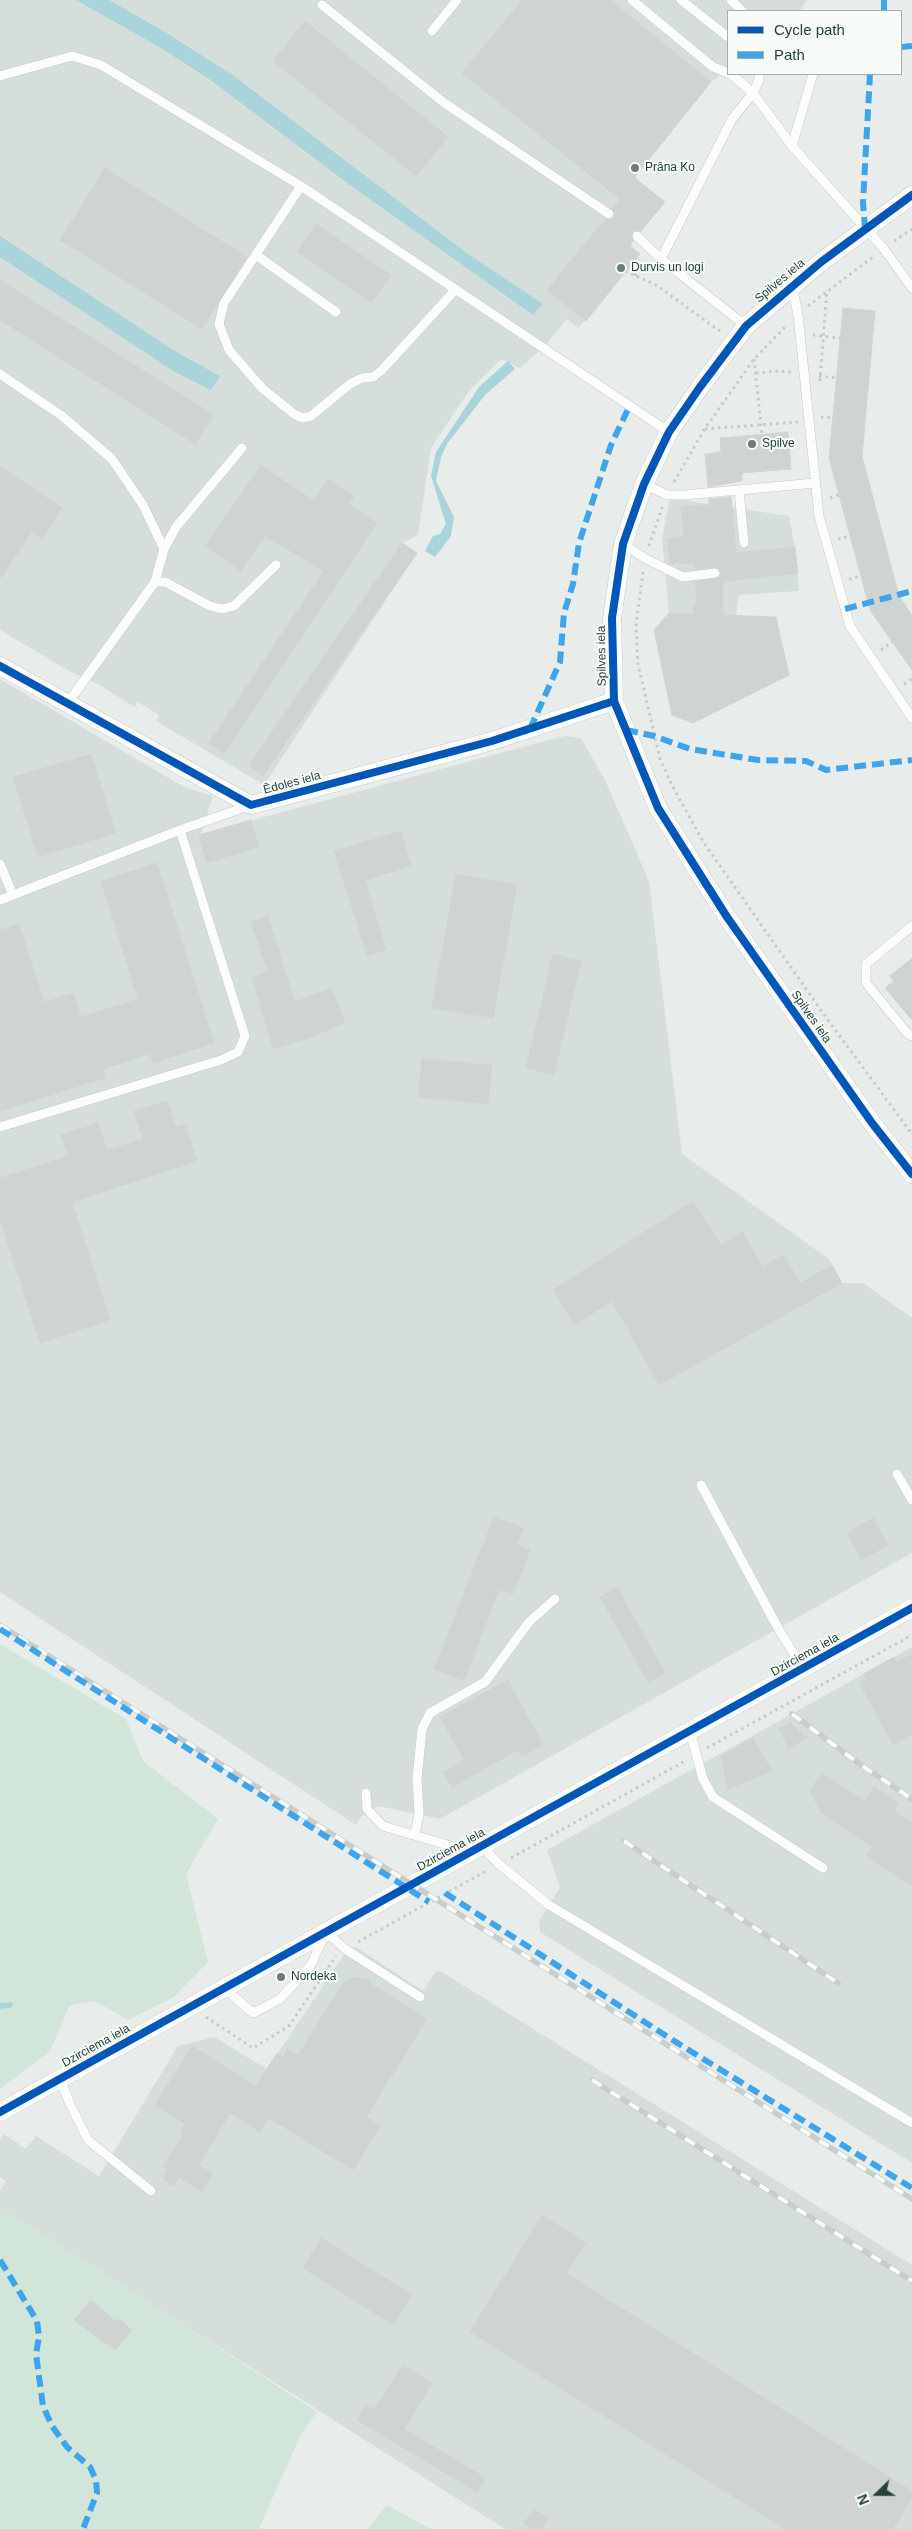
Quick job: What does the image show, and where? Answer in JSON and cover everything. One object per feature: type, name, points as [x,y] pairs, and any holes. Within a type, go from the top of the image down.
[{"type":"street","name":"Spilves iela","points":[[912,195],[792,285],[746,326],[669,432],[644,484],[623,544],[612,618],[614,701],[658,808],[727,917],[872,1123],[912,1174]]},
{"type":"street","name":"Ēdoles iela","points":[[0,666],[251,805],[492,741],[614,701]]},
{"type":"street","name":"Dzirciema iela","points":[[0,2112],[912,1608]]},
{"type":"lane","points":[[432,31],[457,0]]},
{"type":"lane","points":[[632,0],[714,67],[727,72]]},
{"type":"lane","points":[[681,0],[727,36]]},
{"type":"lane","points":[[731,0],[741,10]]},
{"type":"lane","points":[[322,5],[443,102],[609,214]]},
{"type":"lane","points":[[0,76],[72,56],[101,65],[301,186],[669,432]]},
{"type":"lane","points":[[732,75],[753,93],[792,146],[884,249],[912,288]]},
{"type":"lane","points":[[661,259],[732,119],[753,93],[759,80],[758,75]]},
{"type":"lane","points":[[792,146],[812,75]]},
{"type":"lane","points":[[301,186],[224,303],[219,324],[222,337],[229,350],[262,388],[294,414],[302,418],[311,416],[350,384],[362,378],[373,376],[382,370],[456,289]]},
{"type":"lane","points":[[637,236],[661,259],[746,326]]},
{"type":"lane","points":[[256,255],[336,312]]},
{"type":"lane","points":[[792,285],[798,314],[819,516],[850,626],[912,718]]},
{"type":"lane","points":[[0,374],[62,416],[112,459],[143,505],[164,548]]},
{"type":"lane","points":[[67,704],[155,582],[164,548],[176,527],[242,448]]},
{"type":"lane","points":[[644,484],[667,495],[815,483]]},
{"type":"lane","points":[[739,490],[744,543]]},
{"type":"lane","points":[[623,544],[646,559],[683,577],[715,572]]},
{"type":"lane","points":[[155,582],[165,582],[210,606],[222,609],[234,606],[276,565]]},
{"type":"lane","points":[[0,900],[180,830],[251,805]]},
{"type":"lane","points":[[0,1127],[221,1060],[238,1052],[245,1036],[180,830]]},
{"type":"lane","points":[[0,864],[13,895]]},
{"type":"lane","points":[[912,926],[866,964],[866,983],[908,1034],[912,1036]]},
{"type":"lane","points":[[897,1474],[912,1500]]},
{"type":"lane","points":[[701,1485],[802,1669]]},
{"type":"lane","points":[[415,1835],[419,1814],[417,1779],[422,1729],[430,1713],[484,1682],[530,1622],[555,1599]]},
{"type":"lane","points":[[690,1731],[703,1778],[713,1797],[823,1868]]},
{"type":"lane","points":[[366,1793],[367,1809],[383,1826],[476,1849],[499,1864],[549,1905],[912,2124]]},
{"type":"lane","points":[[224,1988],[253,2013],[280,1999],[311,1965],[326,1932],[346,1949],[420,1997]]},
{"type":"lane","points":[[60,2079],[88,2140],[151,2191]]},
{"type":"path","points":[[912,229],[828,289],[798,314],[754,359],[704,430],[667,495],[654,528],[646,559],[636,625],[638,664],[660,759],[673,788],[704,843],[825,1016],[912,1134]]},
{"type":"path","points":[[625,272],[656,285],[734,342]]},
{"type":"path","points":[[819,384],[828,289]]},
{"type":"path","points":[[800,334],[840,338]]},
{"type":"path","points":[[754,359],[762,434]]},
{"type":"path","points":[[704,430],[771,425]]},
{"type":"shaded area","points":[[0,0],[807,0],[801,10],[727,10],[727,70],[711,82],[635,177],[665,202],[630,245],[640,254],[578,328],[567,319],[544,347],[520,368],[501,359],[469,391],[431,448],[418,535],[402,543],[417,553],[264,785],[156,721],[159,715],[138,702],[134,707],[100,685],[71,672],[0,630]]},
{"type":"shaded area","points":[[670,498],[789,516],[795,547],[799,591],[739,595],[736,615],[789,675],[693,723],[672,715],[654,630],[669,613],[662,538]]},
{"type":"shaded area","points":[[0,679],[186,788],[213,796],[201,834],[556,738],[566,736],[581,738],[605,780],[649,881],[682,1154],[829,1259],[842,1283],[863,1283],[912,1318],[912,1553],[440,1819],[378,1806],[361,1817],[356,1825],[0,1592]]},
{"type":"shaded area","points":[[912,1647],[912,2163],[540,1932],[539,1921],[560,1887],[547,1850]]},
{"type":"shaded area","name":"Nordeka","points":[[356,1947],[423,1991],[436,1971],[442,1972],[912,2265],[912,2529],[505,2529],[0,2208],[0,2190],[6,2181],[0,2177],[0,2141],[4,2134],[26,2149],[36,2136],[99,2176],[178,2046],[214,2037],[267,2069],[343,1956]]},
{"type":"green space","points":[[0,1644],[126,1719],[143,1761],[218,1819],[186,1874],[208,1962],[174,1997],[128,2020],[95,2001],[70,2005],[50,2051],[0,2089]]},
{"type":"green space","points":[[0,2208],[97,2268],[317,2412],[301,2434],[259,2529],[0,2529]]},
{"type":"green space","points":[[387,2505],[431,2529],[368,2529]]},
{"type":"water","points":[[76,0],[109,0],[165,32],[234,76],[468,254],[543,304],[533,315],[350,185],[209,79],[161,48]]},
{"type":"water","points":[[0,236],[178,353],[220,376],[211,390],[175,372],[0,257]]},
{"type":"water","points":[[508,361],[515,369],[485,395],[447,444],[441,457],[436,481],[454,517],[451,536],[435,557],[425,551],[433,536],[440,534],[446,524],[431,476],[436,452],[479,387]]},
{"type":"building","points":[[522,0],[610,0],[711,82],[634,178],[665,202],[641,231],[636,230],[632,232],[631,237],[633,241],[630,246],[640,254],[586,321],[547,290],[605,219],[614,218],[615,214],[612,209],[620,199],[462,73]]},
{"type":"building","points":[[305,21],[448,137],[416,176],[273,61]]},
{"type":"building","points":[[105,168],[247,257],[202,329],[60,240]]},
{"type":"building","points":[[316,224],[391,275],[372,303],[297,252]]},
{"type":"building","points":[[0,280],[214,415],[195,444],[0,320]]},
{"type":"building","points":[[843,308],[875,311],[862,456],[899,596],[912,615],[912,670],[870,610],[829,458]]},
{"type":"building","points":[[788,432],[791,469],[742,473],[742,481],[708,487],[705,454],[721,452],[720,438]]},
{"type":"building","points":[[261,465],[314,501],[328,479],[354,496],[349,504],[377,523],[224,754],[209,743],[324,571],[265,536],[241,571],[205,546]]},
{"type":"building","points":[[0,466],[62,508],[42,539],[32,532],[0,579]]},
{"type":"building","points":[[731,497],[736,553],[795,547],[798,574],[723,581],[723,615],[776,617],[789,675],[693,723],[672,715],[654,630],[669,613],[693,614],[694,604],[697,604],[695,582],[716,579],[721,576],[721,572],[715,567],[694,569],[694,563],[670,564],[667,539],[684,537],[681,507],[709,505],[709,499]]},
{"type":"building","points":[[402,543],[417,553],[263,776],[249,765]]},
{"type":"building","points":[[91,754],[116,833],[38,857],[13,777]]},
{"type":"building","points":[[251,820],[259,847],[207,863],[199,835]]},
{"type":"building","points":[[401,831],[411,866],[365,880],[386,950],[367,956],[334,851]]},
{"type":"building","points":[[157,863],[214,1043],[153,1063],[150,1054],[103,1069],[105,1078],[0,1111],[0,930],[19,924],[44,1002],[73,993],[81,1017],[138,999],[101,881]]},
{"type":"building","points":[[456,874],[517,885],[493,1018],[432,1008]]},
{"type":"building","points":[[268,916],[295,1002],[331,988],[345,1023],[306,1039],[273,1049],[252,977],[268,972],[251,922]]},
{"type":"building","points":[[553,954],[581,961],[554,1075],[526,1068]]},
{"type":"building","points":[[912,958],[912,1020],[885,988],[894,981],[890,976]]},
{"type":"building","points":[[422,1059],[492,1065],[488,1104],[418,1097]]},
{"type":"building","points":[[167,1101],[176,1127],[185,1124],[197,1161],[72,1202],[110,1320],[40,1343],[0,1220],[0,1178],[68,1156],[61,1135],[98,1123],[107,1150],[143,1139],[134,1111]]},
{"type":"building","points":[[693,1201],[721,1245],[743,1232],[762,1267],[784,1255],[800,1283],[832,1265],[842,1283],[659,1385],[612,1301],[575,1325],[553,1290]]},
{"type":"building","points":[[494,1517],[523,1528],[517,1545],[530,1550],[513,1594],[499,1589],[464,1681],[434,1669]]},
{"type":"building","points":[[873,1518],[888,1545],[862,1560],[847,1533]]},
{"type":"building","points":[[617,1587],[665,1673],[648,1682],[600,1597]]},
{"type":"building","points":[[912,1654],[912,1735],[893,1745],[859,1682],[866,1679],[863,1674],[894,1657],[897,1662]]},
{"type":"building","points":[[508,1680],[543,1745],[522,1756],[518,1750],[452,1787],[443,1772],[464,1760],[440,1717]]},
{"type":"building","points":[[790,1723],[807,1738],[789,1749],[779,1729]]},
{"type":"building","points":[[753,1738],[772,1771],[728,1789],[721,1756]]},
{"type":"building","points":[[821,1773],[865,1801],[874,1787],[899,1803],[894,1811],[912,1823],[912,1886],[866,1856],[872,1847],[821,1813],[810,1791]]},
{"type":"building","points":[[355,1977],[371,1980],[370,1983],[427,2019],[366,2117],[380,2126],[353,2170],[269,2118],[260,2132],[230,2113],[199,2165],[213,2174],[202,2192],[179,2177],[174,2186],[162,2178],[167,2170],[163,2167],[184,2133],[180,2132],[185,2124],[155,2105],[192,2046],[256,2086],[277,2053],[283,2057],[288,2049],[298,2055],[341,1986],[347,1980]]},
{"type":"building","points":[[542,2215],[586,2243],[566,2273],[912,2491],[912,2497],[893,2529],[785,2529],[470,2332]]},
{"type":"building","points":[[321,2238],[412,2295],[393,2325],[303,2268]]},
{"type":"building","points":[[91,2300],[117,2322],[119,2319],[132,2330],[115,2350],[74,2320]]},
{"type":"building","points":[[403,2365],[432,2383],[404,2429],[486,2478],[477,2492],[357,2420],[366,2405],[374,2410]]},
{"type":"building","points":[[533,2509],[549,2518],[542,2529],[531,2529],[524,2524]]},
{"type":"waterway","points":[[0,2006],[10,2005]]},
{"type":"railway","points":[[0,1625],[912,2199]]},
{"type":"railway","points":[[792,1714],[861,1765],[912,1799]]},
{"type":"railway","points":[[624,1841],[838,1983]]},
{"type":"railway","points":[[592,2080],[912,2281]]},
{"type":"marked path","points":[[884,0],[884,10]]},
{"type":"marked path","points":[[902,47],[912,46]]},
{"type":"marked path","points":[[865,229],[863,203],[870,75]]},
{"type":"marked path","points":[[530,729],[560,662],[564,613],[573,584],[579,543],[611,445],[630,405]]},
{"type":"marked path","points":[[845,609],[912,591]]},
{"type":"marked path","points":[[626,730],[654,736],[690,749],[758,760],[806,761],[826,770],[912,760]]},
{"type":"marked path","points":[[0,1629],[429,1902]]},
{"type":"marked path","points":[[445,1893],[671,2039],[912,2188]]},
{"type":"marked path","points":[[0,2260],[37,2321],[39,2337],[36,2354],[43,2406],[52,2426],[67,2447],[90,2467],[96,2480],[97,2493],[83,2529]]},
{"type":"cycle path","points":[[912,195],[821,262],[746,326],[700,387],[669,432],[644,484],[623,544],[612,618],[614,701],[658,808],[727,917],[872,1123],[912,1174]]},
{"type":"cycle path","points":[[0,666],[251,805],[492,741],[614,701]]},
{"type":"cycle path","points":[[0,2112],[912,1608]]},
{"type":"place","name":"Prāna Ko","points":[[635,168]]},
{"type":"place","name":"Durvis un logi","points":[[621,268]]},
{"type":"place","name":"Spilve","points":[[752,444]]},
{"type":"place","name":"Nordeka","points":[[281,1977]]}]
